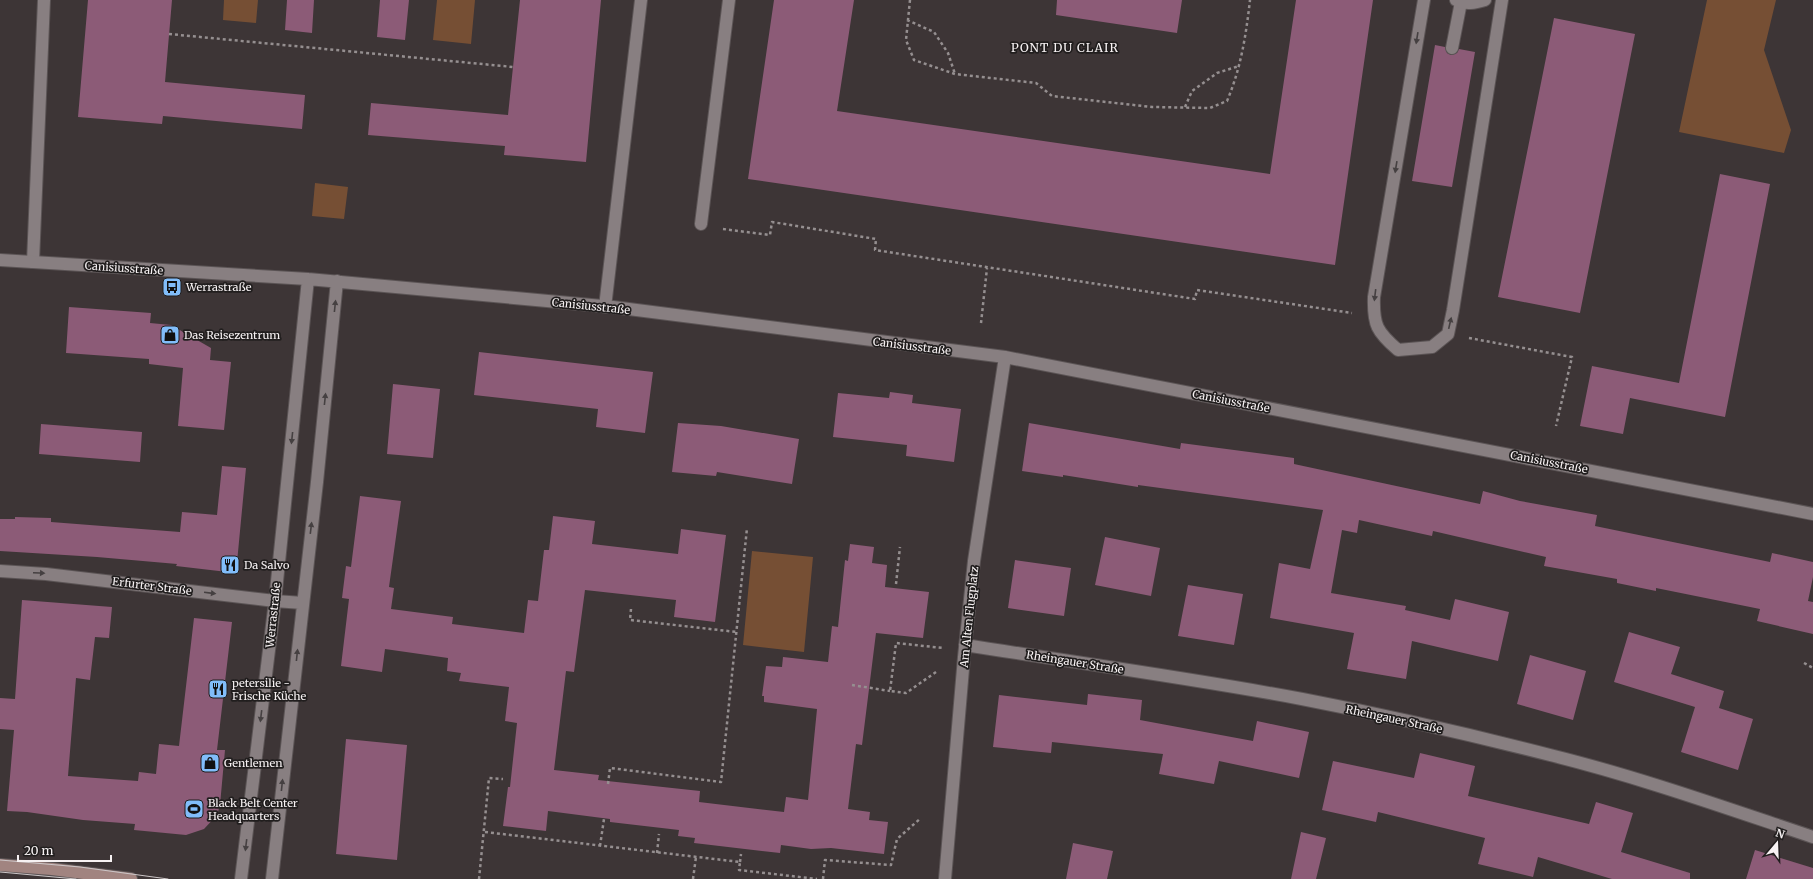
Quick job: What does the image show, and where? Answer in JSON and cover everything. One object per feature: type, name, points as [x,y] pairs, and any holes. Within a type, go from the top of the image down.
[{"type":"main road","points":[[0,865],[52,869],[131,879]]},
{"type":"street","points":[[33,262],[44,0]]},
{"type":"street","points":[[605,307],[641,0]]},
{"type":"street","points":[[701,224],[729,0]]},
{"type":"street","points":[[1424,0],[1374,297],[1373,316],[1382,336],[1398,350],[1432,347],[1448,334],[1502,0]]},
{"type":"street","points":[[1452,48],[1458,1],[1473,3],[1485,0]]},
{"type":"street","name":"Canisiusstraße","points":[[0,260],[337,281],[605,307],[1005,357],[1813,514]]},
{"type":"street","name":"Werrastraße","points":[[241,879],[275,601],[308,279]]},
{"type":"street","points":[[272,879],[337,281]]},
{"type":"street","name":"Am Alten Flugplatz","points":[[945,879],[974,562],[1005,357]]},
{"type":"street","name":"Erfurter Straße","points":[[0,572],[46,574],[303,603]]},
{"type":"street","name":"Rheingauer Straße","points":[[965,648],[1202,682],[1302,699],[1417,723],[1567,760],[1678,792],[1813,837]]},
{"type":"path","points":[[910,0],[906,40],[914,60],[955,74],[1036,83],[1052,96],[1152,107],[1210,108],[1227,101],[1239,66],[1245,40],[1250,0]]},
{"type":"path","points":[[907,20],[934,32],[948,53],[955,74]]},
{"type":"path","points":[[169,34],[513,67]]},
{"type":"path","points":[[1185,107],[1192,91],[1217,74],[1239,66]]},
{"type":"path","points":[[701,224],[770,235],[772,222],[876,239],[874,250],[987,268],[1195,299],[1197,290],[1373,316]]},
{"type":"path","points":[[981,323],[987,268]]},
{"type":"path","points":[[1448,334],[1572,357],[1556,426]]},
{"type":"path","points":[[608,784],[610,768],[721,782],[747,528]]},
{"type":"path","points":[[896,584],[900,547]]},
{"type":"path","points":[[631,609],[630,620],[736,632]]},
{"type":"path","points":[[890,691],[896,643],[965,648]]},
{"type":"path","points":[[1804,663],[1813,668]]},
{"type":"path","points":[[852,685],[906,693],[936,672]]},
{"type":"path","points":[[479,879],[485,832],[489,778],[503,779]]},
{"type":"path","points":[[823,879],[825,860],[891,865],[897,839],[921,818]]},
{"type":"path","points":[[600,846],[604,819]]},
{"type":"path","points":[[485,832],[740,862]]},
{"type":"path","points":[[657,853],[659,834]]},
{"type":"path","points":[[741,854],[739,870],[817,879]]},
{"type":"path","points":[[693,879],[696,857]]},
{"type":"shaded area","points":[[224,0],[258,0],[256,23],[223,20]]},
{"type":"shaded area","points":[[437,0],[475,0],[471,44],[433,40]]},
{"type":"shaded area","points":[[1707,0],[1776,0],[1764,50],[1791,130],[1784,153],[1679,132]]},
{"type":"shaded area","points":[[315,183],[348,187],[344,219],[312,216]]},
{"type":"shaded area","points":[[752,551],[813,557],[804,652],[743,645]]},
{"type":"building","points":[[88,0],[172,0],[165,82],[305,95],[302,129],[163,116],[162,124],[78,117]]},
{"type":"building","points":[[287,0],[314,0],[312,33],[285,30]]},
{"type":"building","points":[[380,0],[409,0],[405,40],[377,37]]},
{"type":"building","points":[[520,0],[601,0],[586,162],[504,155],[505,146],[368,135],[371,103],[508,115]]},
{"type":"building","points":[[774,0],[854,0],[837,111],[1270,174],[1296,0],[1373,0],[1335,265],[748,179]]},
{"type":"building","points":[[1057,0],[1182,0],[1177,33],[1056,15]]},
{"type":"building","points":[[1554,18],[1635,34],[1580,313],[1498,297]]},
{"type":"building","points":[[1435,45],[1445,47],[1447,53],[1451,55],[1457,53],[1459,49],[1475,52],[1452,187],[1412,181]]},
{"type":"building","points":[[1720,174],[1770,184],[1725,417],[1630,398],[1623,434],[1580,426],[1592,366],[1679,383]]},
{"type":"building","points":[[69,307],[151,313],[150,323],[171,325],[211,348],[210,360],[231,362],[224,430],[178,426],[183,368],[149,364],[149,359],[66,353]]},
{"type":"building","points":[[479,352],[653,372],[645,433],[596,427],[598,409],[474,395]]},
{"type":"building","points":[[393,384],[440,389],[433,458],[387,454]]},
{"type":"building","points":[[890,392],[913,395],[912,403],[961,409],[954,462],[906,456],[907,445],[833,437],[838,393],[889,398]]},
{"type":"building","points":[[678,423],[721,426],[799,439],[792,484],[717,472],[716,476],[672,472]]},
{"type":"building","points":[[1029,423],[1180,449],[1181,443],[1294,458],[1294,464],[1480,504],[1483,491],[1520,501],[1597,515],[1595,526],[1770,562],[1772,553],[1813,562],[1813,577],[1808,601],[1813,602],[1813,634],[1757,621],[1760,609],[1656,588],[1656,591],[1617,583],[1617,579],[1544,566],[1546,557],[1433,531],[1432,536],[1359,520],[1357,533],[1342,530],[1331,593],[1406,606],[1405,610],[1450,620],[1455,599],[1509,612],[1498,661],[1412,641],[1406,679],[1347,669],[1354,633],[1270,618],[1279,563],[1310,569],[1323,510],[1138,485],[1138,487],[1063,475],[1063,477],[1022,471]]},
{"type":"building","points":[[41,424],[142,432],[140,462],[39,454]]},
{"type":"building","points":[[222,466],[246,468],[236,573],[176,566],[177,564],[0,551],[0,519],[15,519],[15,517],[51,518],[51,522],[180,532],[182,512],[217,515]]},
{"type":"building","points":[[360,496],[401,501],[389,587],[394,588],[391,609],[453,617],[452,624],[524,633],[528,600],[538,601],[544,550],[549,550],[553,516],[595,521],[592,544],[678,554],[681,529],[726,535],[715,622],[674,617],[676,600],[585,590],[574,672],[566,671],[554,770],[599,775],[598,780],[700,791],[699,802],[784,812],[786,797],[808,800],[817,709],[764,702],[764,696],[762,696],[766,666],[782,667],[783,657],[828,662],[832,626],[838,627],[845,560],[848,561],[850,544],[874,547],[872,563],[887,565],[885,587],[929,592],[923,638],[876,633],[862,745],[856,744],[848,809],[870,812],[869,820],[888,822],[884,854],[831,848],[811,849],[781,845],[780,853],[694,843],[695,838],[678,836],[679,830],[610,822],[610,819],[548,811],[546,831],[503,826],[508,787],[510,787],[517,723],[505,721],[509,687],[459,681],[461,673],[447,671],[448,658],[385,649],[382,672],[341,666],[349,599],[342,598],[346,566],[351,567]]},
{"type":"building","points":[[1105,537],[1160,548],[1151,596],[1095,585]]},
{"type":"building","points":[[1015,560],[1071,568],[1064,616],[1008,608]]},
{"type":"building","points":[[1188,585],[1243,594],[1234,645],[1178,636]]},
{"type":"building","points":[[22,600],[112,607],[109,638],[95,637],[90,680],[76,678],[68,776],[138,781],[139,772],[156,774],[159,744],[179,746],[194,618],[232,622],[217,750],[225,750],[220,805],[217,815],[204,829],[186,835],[134,830],[135,824],[83,820],[27,812],[7,811],[14,730],[0,729],[0,698],[15,699]]},
{"type":"building","points":[[1629,632],[1680,647],[1671,674],[1724,691],[1719,708],[1753,719],[1738,770],[1681,752],[1695,707],[1614,682]]},
{"type":"building","points":[[1530,655],[1586,671],[1573,720],[1517,704]]},
{"type":"building","points":[[1088,694],[1142,700],[1140,720],[1253,741],[1257,721],[1309,732],[1299,778],[1219,761],[1214,784],[1159,774],[1163,754],[1052,742],[1051,753],[993,747],[999,695],[1087,705]]},
{"type":"building","points":[[346,739],[407,745],[397,860],[336,854]]},
{"type":"building","points":[[1420,753],[1475,766],[1468,796],[1589,824],[1596,802],[1633,813],[1621,852],[1690,873],[1690,879],[1612,879],[1538,857],[1533,877],[1478,864],[1485,838],[1378,812],[1376,822],[1322,810],[1333,761],[1414,778]]},
{"type":"building","points":[[1301,832],[1326,838],[1316,879],[1291,879]]},
{"type":"building","points":[[1073,843],[1113,851],[1107,879],[1066,879]]},
{"type":"building","points":[[1755,850],[1813,868],[1813,879],[1746,879]]},
{"type":"tram line","points":[[0,860],[80,867],[168,879]]},
{"type":"tram line","points":[[0,872],[76,879]]},
{"type":"place","name":"Werrastraße","points":[[172,287]]},
{"type":"place","name":"Das Reisezentrum","points":[[170,335]]},
{"type":"place","name":"Da Salvo","points":[[230,565]]},
{"type":"place","name":"petersilie - Frische Küche","points":[[218,689]]},
{"type":"place","name":"Gentlemen","points":[[210,763]]},
{"type":"place","name":"Black Belt Center Headquarters","points":[[194,809]]},
{"type":"district","name":"PONT DU CLAIR","points":[[1065,48]]}]
